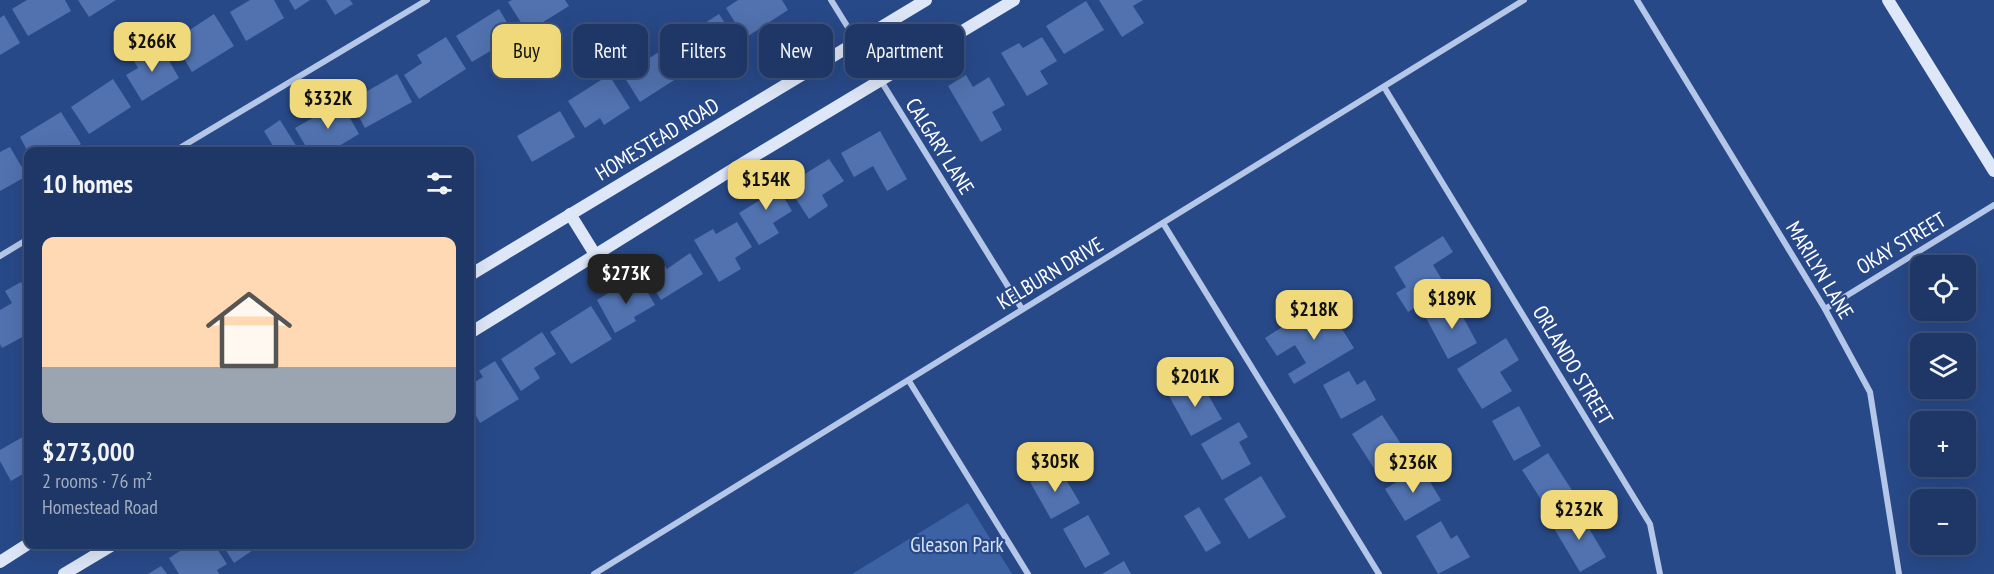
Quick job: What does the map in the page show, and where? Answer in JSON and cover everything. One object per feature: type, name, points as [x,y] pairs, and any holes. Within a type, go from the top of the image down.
[{"type":"main road","name":"HOMESTEAD ROAD","points":[[886,24],[926,0]]},
{"type":"main road","points":[[474,331],[879,80],[1014,0]]},
{"type":"main road","points":[[1888,0],[1994,171]]},
{"type":"main road","name":"HOMESTEAD ROAD","points":[[474,272],[845,49]]},
{"type":"main road","points":[[570,214],[596,256]]},
{"type":"main road","points":[[0,562],[24,547]]},
{"type":"main road","points":[[64,574],[106,549]]},
{"type":"street","points":[[181,147],[426,0]]},
{"type":"street","name":"CALGARY LANE","points":[[831,0],[845,24]]},
{"type":"street","name":"KELBURN DRIVE","points":[[594,574],[1524,0]]},
{"type":"street","name":"MARILYN LANE","points":[[1637,0],[1825,309],[1870,392],[1899,574]]},
{"type":"street","name":"CALGARY LANE","points":[[879,80],[1022,309]]},
{"type":"street","name":"ORLANDO STREET","points":[[1384,87],[1650,524],[1660,574]]},
{"type":"street","name":"OKAY STREET","points":[[1825,309],[1994,205]]},
{"type":"street","points":[[1163,223],[1378,574]]},
{"type":"street","points":[[0,256],[24,241]]},
{"type":"street","points":[[909,381],[1028,574]]},
{"type":"green space","name":"Gleason Park","points":[[968,503],[1012,574],[852,574]]},
{"type":"building","points":[[27,0],[65,0],[71,11],[28,36],[12,9]]},
{"type":"building","points":[[78,0],[116,0],[89,17]]},
{"type":"building","points":[[250,0],[274,0],[284,18],[246,41],[230,12]]},
{"type":"building","points":[[289,0],[310,0],[295,10]]},
{"type":"building","points":[[326,0],[350,0],[353,4],[335,15]]},
{"type":"building","points":[[512,0],[565,0],[569,6],[540,24],[522,24],[508,2]]},
{"type":"building","points":[[738,0],[782,0],[788,10],[766,24],[759,24],[759,29],[747,37],[747,24],[736,24],[726,8]]},
{"type":"building","points":[[1099,0],[1143,0],[1133,6],[1144,23],[1122,37]]},
{"type":"building","points":[[1086,1],[1104,30],[1064,54],[1046,26]]},
{"type":"building","points":[[499,9],[508,24],[492,24],[492,50],[472,62],[456,36]]},
{"type":"building","points":[[214,14],[234,46],[192,72],[176,45],[188,38],[185,33]]},
{"type":"building","points":[[719,14],[726,24],[703,24]]},
{"type":"building","points":[[4,15],[20,43],[0,55],[0,18]]},
{"type":"building","points":[[446,37],[466,69],[419,99],[404,75],[422,63],[417,55]]},
{"type":"building","points":[[1042,37],[1057,61],[1040,71],[1048,84],[1027,96],[1001,53],[1019,43],[1023,48]]},
{"type":"building","points":[[160,45],[179,78],[142,101],[126,75],[138,68],[134,61]]},
{"type":"building","points":[[660,51],[660,78],[677,78],[640,102],[625,78],[648,78],[648,59]]},
{"type":"building","points":[[397,74],[412,102],[365,128],[350,101]]},
{"type":"building","points":[[966,75],[973,87],[989,77],[1005,105],[992,112],[1002,130],[981,142],[948,86]]},
{"type":"building","points":[[604,78],[611,78],[630,108],[604,125],[600,118],[585,128],[568,101]]},
{"type":"building","points":[[113,79],[131,107],[89,134],[71,107]]},
{"type":"building","points":[[341,102],[359,134],[337,147],[306,147],[295,128]]},
{"type":"building","points":[[560,111],[575,137],[532,162],[517,136]]},
{"type":"building","points":[[61,112],[81,144],[76,147],[25,147],[20,137]]},
{"type":"building","points":[[280,120],[297,147],[272,147],[264,131]]},
{"type":"building","points":[[880,131],[907,179],[887,191],[873,166],[854,177],[841,153]]},
{"type":"building","points":[[10,147],[24,171],[24,178],[0,191],[0,152]]},
{"type":"building","points":[[829,159],[844,181],[822,195],[828,206],[809,219],[787,185]]},
{"type":"building","points":[[770,174],[792,211],[773,223],[779,233],[759,245],[739,213],[763,198],[754,183]]},
{"type":"building","points":[[737,222],[752,247],[735,258],[741,269],[719,282],[694,240],[713,229],[716,234]]},
{"type":"building","points":[[1443,236],[1453,252],[1433,265],[1447,288],[1408,312],[1396,293],[1406,287],[1394,267]]},
{"type":"building","points":[[690,253],[703,274],[661,300],[644,273],[662,262],[667,269]]},
{"type":"building","points":[[640,279],[655,305],[634,317],[636,321],[615,333],[597,300],[615,289],[617,292]]},
{"type":"building","points":[[21,282],[24,288],[24,336],[2,348],[0,310],[12,303],[5,291]]},
{"type":"building","points":[[1455,302],[1477,343],[1448,359],[1426,318]]},
{"type":"building","points":[[591,306],[612,339],[571,364],[550,332]]},
{"type":"building","points":[[1329,307],[1335,316],[1346,310],[1353,322],[1342,329],[1354,348],[1294,384],[1288,374],[1306,363],[1295,345],[1277,356],[1265,338],[1295,319],[1299,325]]},
{"type":"building","points":[[542,332],[556,354],[534,368],[540,378],[521,391],[501,359]]},
{"type":"building","points":[[1506,338],[1519,360],[1500,372],[1512,391],[1482,409],[1457,369]]},
{"type":"building","points":[[495,361],[519,399],[480,423],[474,412],[474,383],[483,377],[479,371]]},
{"type":"building","points":[[1349,371],[1357,385],[1365,380],[1376,400],[1341,419],[1323,385]]},
{"type":"building","points":[[1199,379],[1222,419],[1191,436],[1169,396]]},
{"type":"building","points":[[1519,406],[1541,446],[1514,461],[1492,421]]},
{"type":"building","points":[[1382,415],[1407,453],[1377,473],[1352,434]]},
{"type":"building","points":[[1239,422],[1248,437],[1239,442],[1251,464],[1222,480],[1201,444]]},
{"type":"building","points":[[24,436],[24,473],[11,481],[0,461],[0,450]]},
{"type":"building","points":[[1548,453],[1575,495],[1549,512],[1522,470]]},
{"type":"building","points":[[1058,466],[1080,503],[1051,519],[1030,482]]},
{"type":"building","points":[[1421,467],[1441,500],[1405,521],[1385,489]]},
{"type":"building","points":[[1261,476],[1286,517],[1249,539],[1224,499]]},
{"type":"building","points":[[1199,507],[1221,543],[1206,552],[1184,516]]},
{"type":"building","points":[[1578,510],[1606,557],[1580,572],[1552,525]]},
{"type":"building","points":[[1088,515],[1110,554],[1085,568],[1063,529]]},
{"type":"building","points":[[1441,521],[1451,539],[1457,535],[1470,557],[1438,574],[1416,536]]},
{"type":"building","points":[[183,549],[217,549],[227,564],[217,570],[219,574],[179,574],[169,558]]},
{"type":"building","points":[[225,549],[255,549],[234,563]]},
{"type":"building","points":[[1124,561],[1131,574],[1102,574]]},
{"type":"building","points":[[161,566],[167,574],[148,574]]}]
